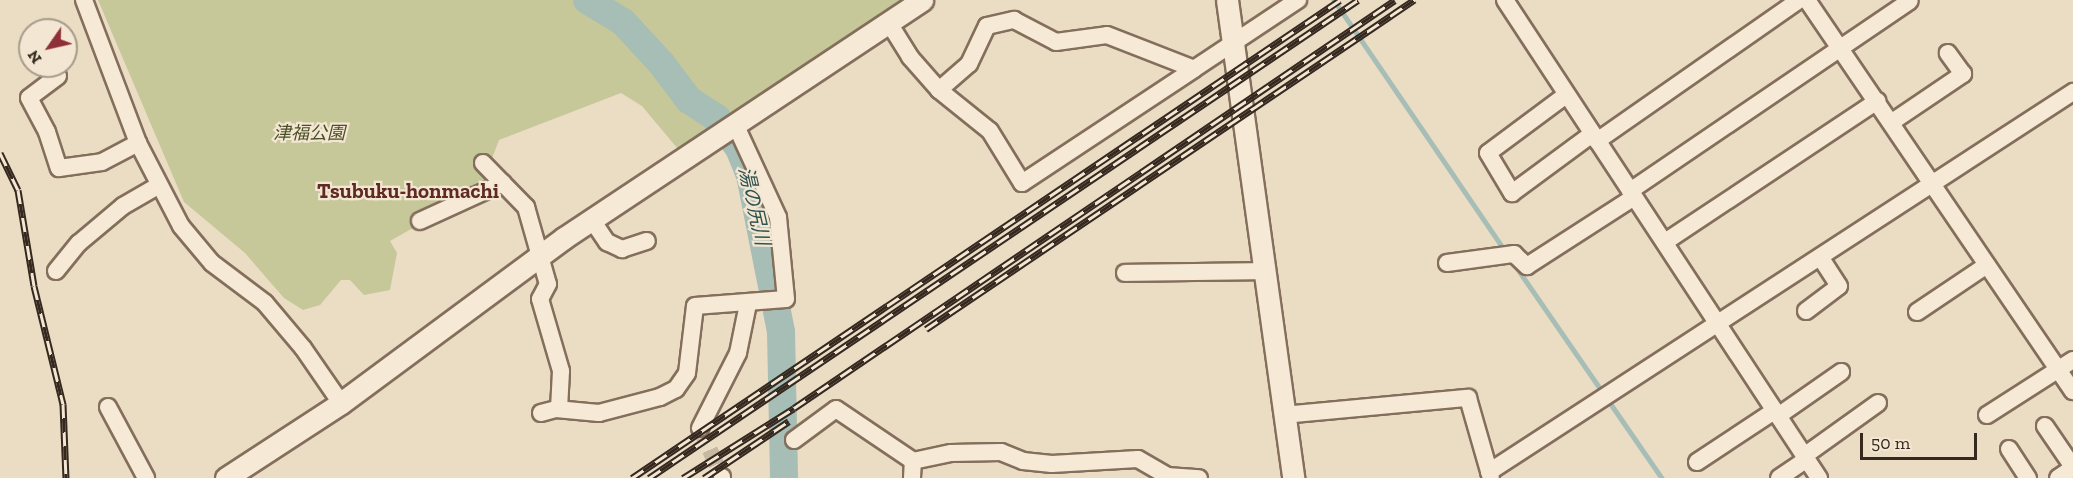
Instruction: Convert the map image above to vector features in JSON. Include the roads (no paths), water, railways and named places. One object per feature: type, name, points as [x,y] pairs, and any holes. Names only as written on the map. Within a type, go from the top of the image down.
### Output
[{"type":"street","points":[[84,0],[138,143],[157,186],[181,226],[212,263],[264,303],[303,348],[341,403]]},
{"type":"street","points":[[226,478],[341,403],[539,256],[922,0]]},
{"type":"street","points":[[1227,0],[1293,478]]},
{"type":"street","points":[[889,23],[910,57],[939,90],[990,131],[1022,183],[1298,0]]},
{"type":"street","points":[[1505,0],[1594,138],[1665,242],[1717,327],[1819,478]]},
{"type":"street","points":[[1566,95],[1488,153],[1512,193],[1799,0]]},
{"type":"street","points":[[1807,0],[1934,182],[1987,265],[2073,391]]},
{"type":"street","points":[[1447,263],[1514,254],[1527,266],[1910,1]]},
{"type":"street","points":[[939,90],[969,64],[987,26],[1014,20],[1056,42],[1107,35],[1194,69]]},
{"type":"street","points":[[1892,122],[1963,74],[1948,53]]},
{"type":"street","points":[[55,78],[29,98],[47,132],[59,168],[102,162],[138,143]]},
{"type":"street","points":[[1283,415],[1468,398],[1490,475],[2073,92]]},
{"type":"street","points":[[1665,242],[1877,101]]},
{"type":"street","points":[[541,413],[559,409],[599,413],[676,390],[687,373],[695,306],[748,304],[786,299],[778,218],[736,126]]},
{"type":"street","points":[[483,163],[526,207],[548,284],[540,299],[543,319],[561,370],[559,409]]},
{"type":"street","points":[[420,221],[503,183]]},
{"type":"street","points":[[56,271],[79,243],[123,206],[157,186]]},
{"type":"street","points":[[592,220],[607,242],[622,249],[647,241]]},
{"type":"street","points":[[1806,311],[1839,286],[1821,258]]},
{"type":"street","points":[[1917,312],[1987,265]]},
{"type":"street","points":[[1125,273],[1264,271]]},
{"type":"street","points":[[700,429],[738,353],[748,304]]},
{"type":"street","points":[[1987,415],[2073,360]]},
{"type":"street","points":[[1697,462],[1841,372]]},
{"type":"street","points":[[1779,478],[1878,403]]},
{"type":"street","points":[[108,406],[146,478]]},
{"type":"street","points":[[794,440],[836,409],[913,470],[951,453],[1000,452],[1023,461],[1052,464],[1138,459],[1167,476],[1199,478]]},
{"type":"street","points":[[2045,426],[2073,467],[2058,478]]},
{"type":"street","points":[[2009,449],[2028,478]]},
{"type":"waterway","name":"湯の尻川","points":[[587,0],[623,22],[661,63],[689,100],[717,118],[739,148],[750,175],[781,332],[784,478]]},
{"type":"waterway","points":[[1334,0],[1505,251]]},
{"type":"waterway","points":[[1515,265],[1662,478]]},
{"type":"tunnel","points":[[700,428],[722,477]]},
{"type":"railway","points":[[632,478],[1340,0]]},
{"type":"railway","points":[[649,478],[1358,0]]},
{"type":"railway","points":[[683,478],[794,408],[1395,0]]},
{"type":"railway","points":[[926,329],[1414,0]]},
{"type":"railway","points":[[0,153],[18,190],[34,286],[63,404],[66,478]]},
{"type":"railway","points":[[704,478],[789,421]]},
{"type":"district","name":"Tsubuku-honmachi","points":[[408,191]]},
{"type":"park label","name":"津福公園","points":[[309,133]]}]
